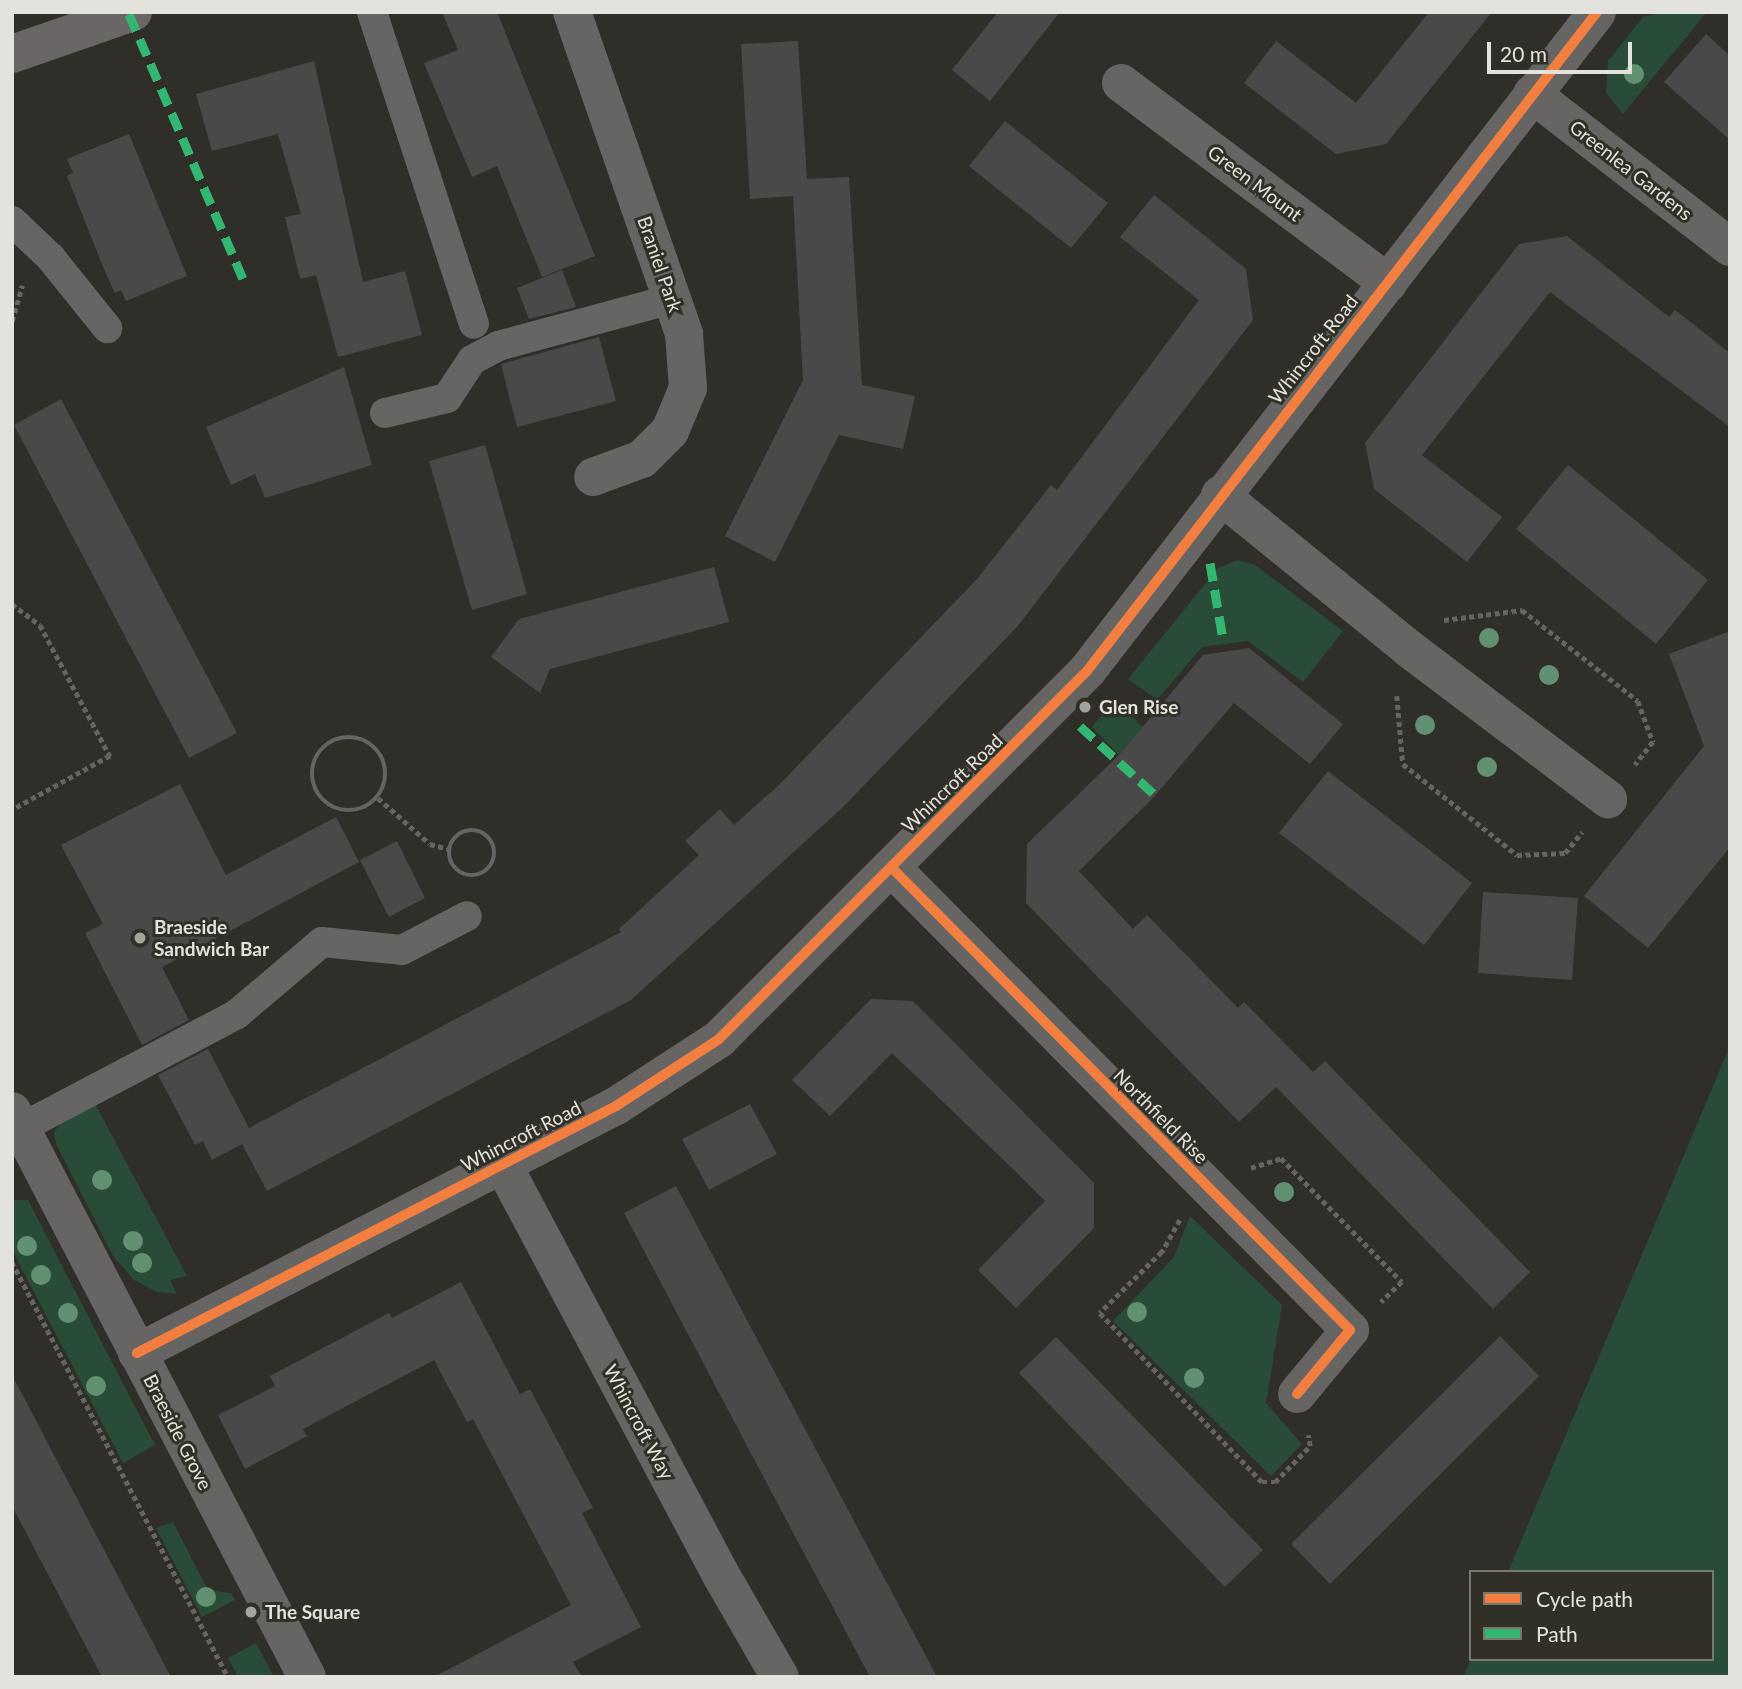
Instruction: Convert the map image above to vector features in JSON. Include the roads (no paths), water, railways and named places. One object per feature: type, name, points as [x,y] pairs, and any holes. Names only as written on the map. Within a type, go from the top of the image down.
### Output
[{"type":"street","name":"Braniel Park","points":[[572,12],[684,334],[688,388],[670,431],[642,459],[593,477]]},
{"type":"street","name":"Whincroft Road","points":[[137,1353],[616,1106],[719,1039],[1087,671],[1220,495],[1597,12]]},
{"type":"street","points":[[12,54],[119,15]]},
{"type":"street","name":"Green Mount","points":[[1121,83],[1388,283]]},
{"type":"street","name":"Greenlea Gardens","points":[[1532,93],[1730,247]]},
{"type":"street","points":[[1220,495],[1408,648],[1608,799]]},
{"type":"street","name":"Northfield Rise","points":[[891,867],[1350,1330],[1297,1394]]},
{"type":"street","name":"Braeside Grove","points":[[17,1119],[307,1677]]},
{"type":"street","name":"Whincroft Way","points":[[503,1165],[771,1674]]},
{"type":"lane","points":[[372,12],[474,324]]},
{"type":"lane","points":[[12,221],[51,258],[107,328]]},
{"type":"lane","points":[[385,413],[447,398],[472,360],[498,346],[672,299]]},
{"type":"lane","points":[[17,1119],[237,1014],[323,942],[402,950],[467,916]]},
{"type":"place","name":"Glen Rise","points":[[1085,707]]},
{"type":"place","name":"Braeside Sandwich Bar","points":[[140,938]]},
{"type":"place","name":"The Square","points":[[251,1612]]}]
